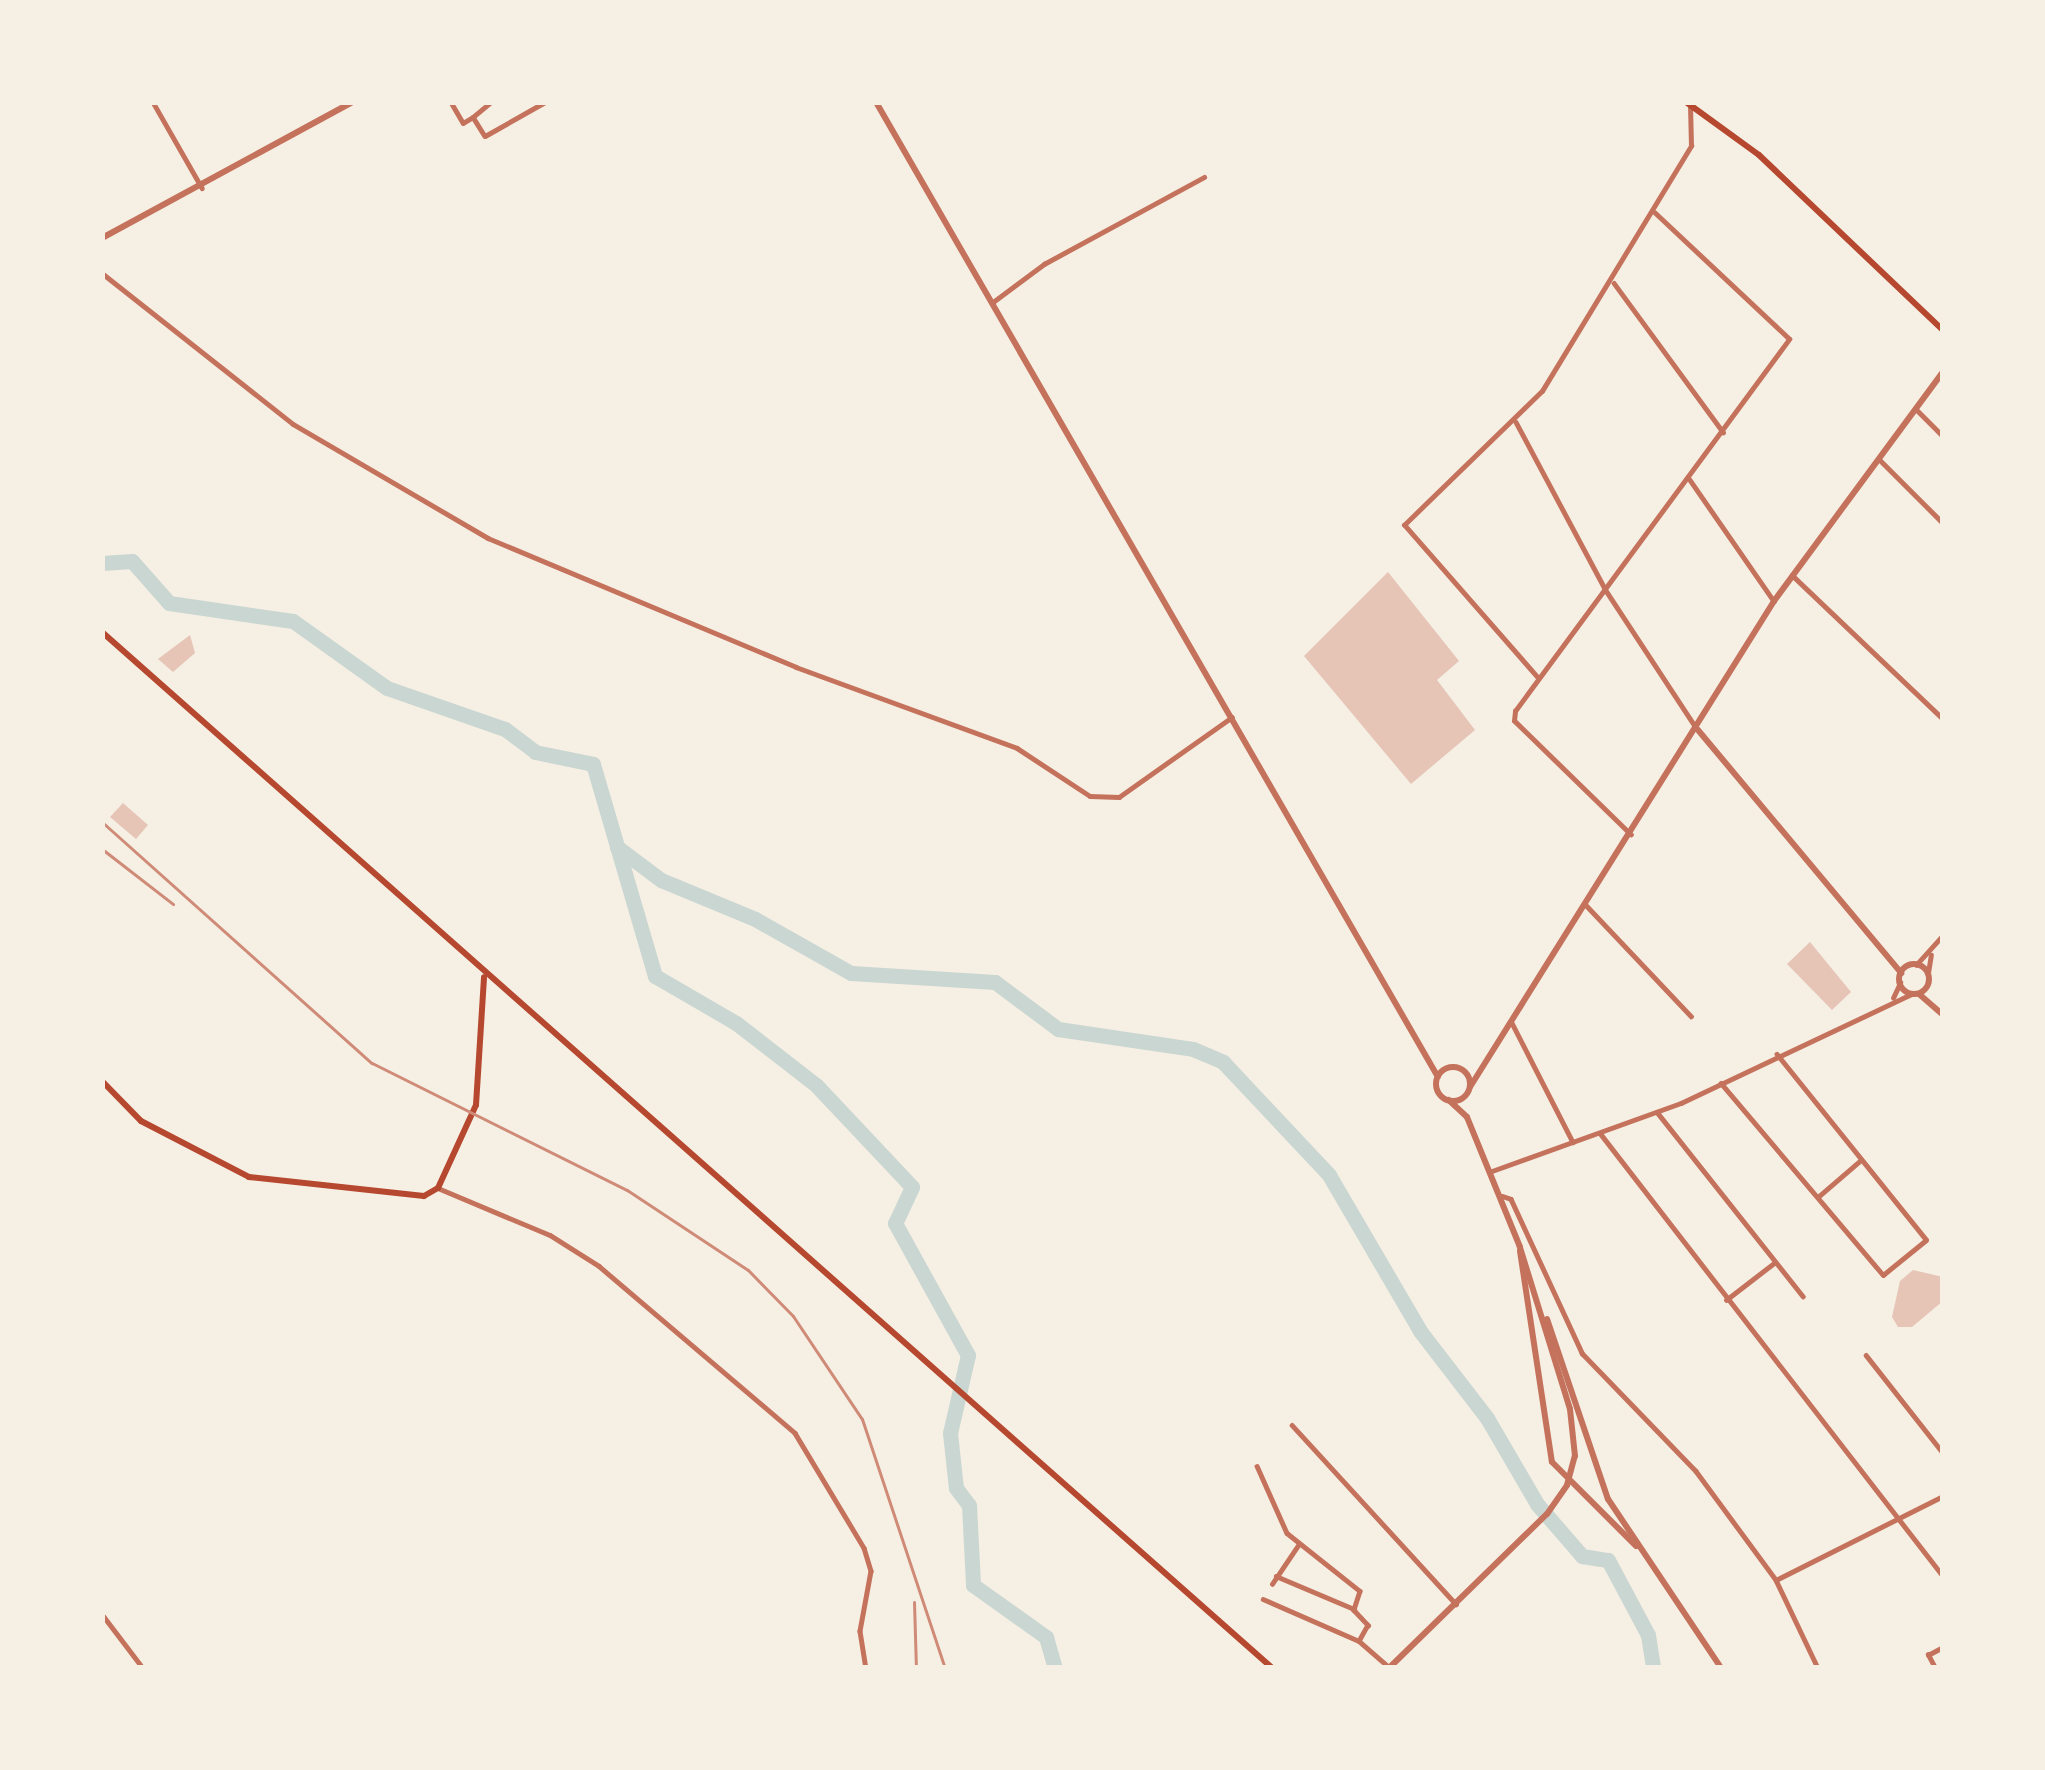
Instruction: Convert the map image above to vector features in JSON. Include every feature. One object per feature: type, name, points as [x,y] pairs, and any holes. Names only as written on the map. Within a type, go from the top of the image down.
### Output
[{"type":"main road","points":[[1688,103],[1759,155],[1942,328]]},
{"type":"main road","points":[[102,632],[1272,1668]]},
{"type":"main road","points":[[102,1081],[141,1120],[249,1177],[400,1199],[438,1188],[476,1105],[484,974]]},
{"type":"street","points":[[153,102],[202,188]]},
{"type":"street","points":[[102,238],[202,188],[352,102]]},
{"type":"street","points":[[451,102],[463,123],[491,102]]},
{"type":"street","points":[[473,117],[485,136],[545,102]]},
{"type":"street","points":[[876,102],[1431,1055],[1438,1091],[1467,1117],[1502,1196],[1563,1382],[1575,1439],[1571,1478],[1512,1550],[1389,1668],[1358,1641],[1263,1599]]},
{"type":"street","points":[[1538,678],[1404,525],[1516,422],[1614,283],[1691,146],[1688,103]]},
{"type":"street","points":[[993,302],[1045,264],[1204,177]]},
{"type":"street","points":[[1630,835],[1514,721],[1538,678],[1789,339],[1655,213]]},
{"type":"street","points":[[102,273],[293,424],[488,538],[796,668],[1017,748],[1090,796],[1119,797],[1232,717]]},
{"type":"street","points":[[1614,283],[1723,432]]},
{"type":"street","points":[[1467,1117],[1469,1089],[1482,1062],[1698,730],[1774,601],[1943,372]]},
{"type":"street","points":[[1916,409],[1943,436]]},
{"type":"street","points":[[1516,422],[1605,589],[1698,730],[1892,955],[1900,978],[1943,1015]]},
{"type":"street","points":[[1879,459],[1943,523]]},
{"type":"street","points":[[1688,477],[1774,601]]},
{"type":"street","points":[[1792,575],[1943,719]]},
{"type":"street","points":[[1586,905],[1691,1016]]},
{"type":"street","points":[[1889,1002],[1900,978],[1931,953],[1943,935]]},
{"type":"street","points":[[1931,953],[1928,978],[1934,1005]]},
{"type":"street","points":[[1892,955],[1928,978]]},
{"type":"street","points":[[1492,1171],[1657,1112],[1914,994],[1928,978]]},
{"type":"street","points":[[1511,1021],[1573,1142]]},
{"type":"street","points":[[1431,1055],[1461,1069],[1482,1062]]},
{"type":"street","points":[[1721,1083],[1883,1275],[1926,1240],[1777,1055]]},
{"type":"street","points":[[1438,1077],[1450,1067]]},
{"type":"street","points":[[1461,1069],[1469,1089]]},
{"type":"street","points":[[1449,1100],[1469,1089]]},
{"type":"street","points":[[1657,1112],[1803,1296]]},
{"type":"street","points":[[1600,1133],[1895,1520],[1943,1576]]},
{"type":"street","points":[[1818,1197],[1861,1160]]},
{"type":"street","points":[[438,1188],[550,1235],[599,1266],[795,1433],[843,1501],[865,1548],[871,1571],[860,1631],[866,1668]]},
{"type":"street","points":[[1502,1196],[1511,1199],[1582,1353],[1696,1471],[1776,1580],[1818,1668]]},
{"type":"street","points":[[1520,1247],[1554,1468],[1643,1552]]},
{"type":"street","points":[[1726,1300],[1776,1262]]},
{"type":"street","points":[[1542,1311],[1570,1372],[1601,1486],[1721,1668]]},
{"type":"street","points":[[1866,1355],[1943,1453]]},
{"type":"street","points":[[1292,1425],[1456,1604]]},
{"type":"street","points":[[1258,1466],[1300,1544],[1360,1591],[1354,1610]]},
{"type":"street","points":[[1776,1580],[1943,1496]]},
{"type":"street","points":[[1272,1584],[1300,1544]]},
{"type":"street","points":[[1276,1576],[1354,1610],[1368,1625],[1358,1641]]},
{"type":"street","points":[[102,1614],[143,1668]]},
{"type":"street","points":[[1935,1668],[1928,1655],[1943,1647]]},
{"type":"building","points":[[1388,572],[1459,661],[1437,680],[1475,730],[1411,784],[1304,656]]},
{"type":"building","points":[[190,635],[195,653],[173,672],[158,659]]},
{"type":"building","points":[[123,803],[148,825],[136,839],[110,817]]},
{"type":"building","points":[[1810,942],[1851,992],[1832,1010],[1787,964]]},
{"type":"building","points":[[1913,1270],[1943,1277],[1943,1301],[1912,1327],[1898,1327],[1892,1317],[1900,1281]]},
{"type":"waterway","points":[[102,563],[132,561],[169,603],[293,621],[387,688],[505,729],[535,752],[593,764],[655,976],[736,1023],[816,1085],[912,1187],[895,1223],[968,1355],[950,1433],[956,1488],[969,1505],[973,1585],[1046,1637],[1055,1668]]},
{"type":"waterway","points":[[617,847],[661,880],[755,919],[851,973],[995,982],[1058,1029],[1193,1049],[1223,1062],[1329,1175],[1420,1331],[1487,1418],[1537,1504],[1582,1556],[1608,1560],[1648,1635],[1653,1668]]},
{"type":"railway","points":[[102,822],[372,1063],[627,1190],[748,1270],[793,1316],[862,1419],[945,1668]]},
{"type":"railway","points":[[102,849],[173,904]]},
{"type":"railway","points":[[914,1602],[916,1668]]}]
